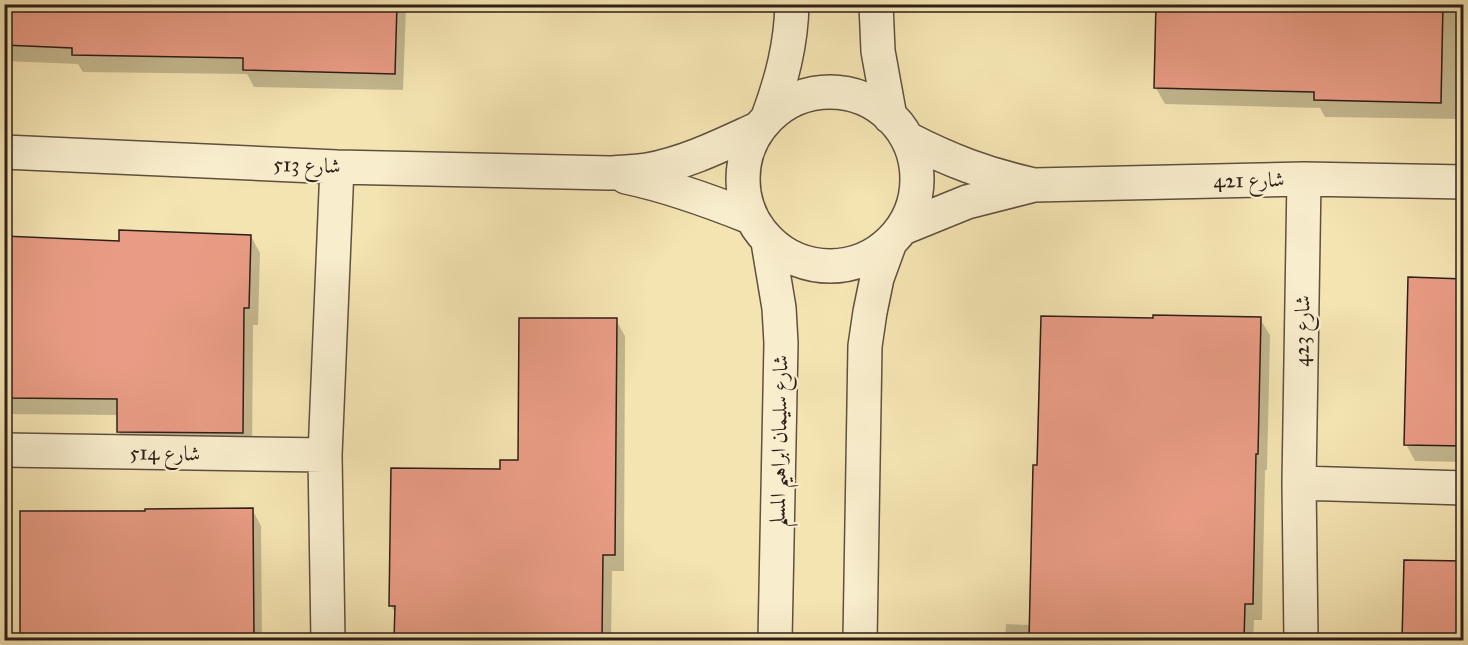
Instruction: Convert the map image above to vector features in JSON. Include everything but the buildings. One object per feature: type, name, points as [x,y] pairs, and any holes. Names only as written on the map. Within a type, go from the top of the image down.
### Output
[{"type":"street","points":[[792,4],[787,53],[779,85],[744,157],[742,187],[759,230],[789,257],[815,266],[841,266],[867,259],[896,236]]},
{"type":"street","points":[[860,640],[865,346],[877,278],[915,200],[917,168],[899,128],[879,51],[876,4]]},
{"type":"street","points":[[762,123],[793,100],[822,91],[852,94],[879,106],[899,128]]},
{"type":"street","name":"شارع 513","points":[[4,152],[337,167],[610,173],[648,170],[685,160],[720,147],[762,123]]},
{"type":"street","name":"شارع 421","points":[[899,128],[938,154],[969,167],[1034,185]]},
{"type":"street","points":[[328,640],[325,455],[337,167]]},
{"type":"street","name":"شارع 513","points":[[610,173],[714,202],[759,230]]},
{"type":"street","name":"شارع 421","points":[[896,236],[967,202],[1034,185],[1305,179],[1464,182]]},
{"type":"street","name":"شارع 423","points":[[1301,640],[1299,483],[1305,179]]},
{"type":"street","name":"شارع سليمان ابراهيم المسلم","points":[[759,230],[779,308],[781,342],[775,640]]},
{"type":"street","name":"شارع 514","points":[[4,450],[325,455]]},
{"type":"street","points":[[1299,483],[1464,488]]}]
